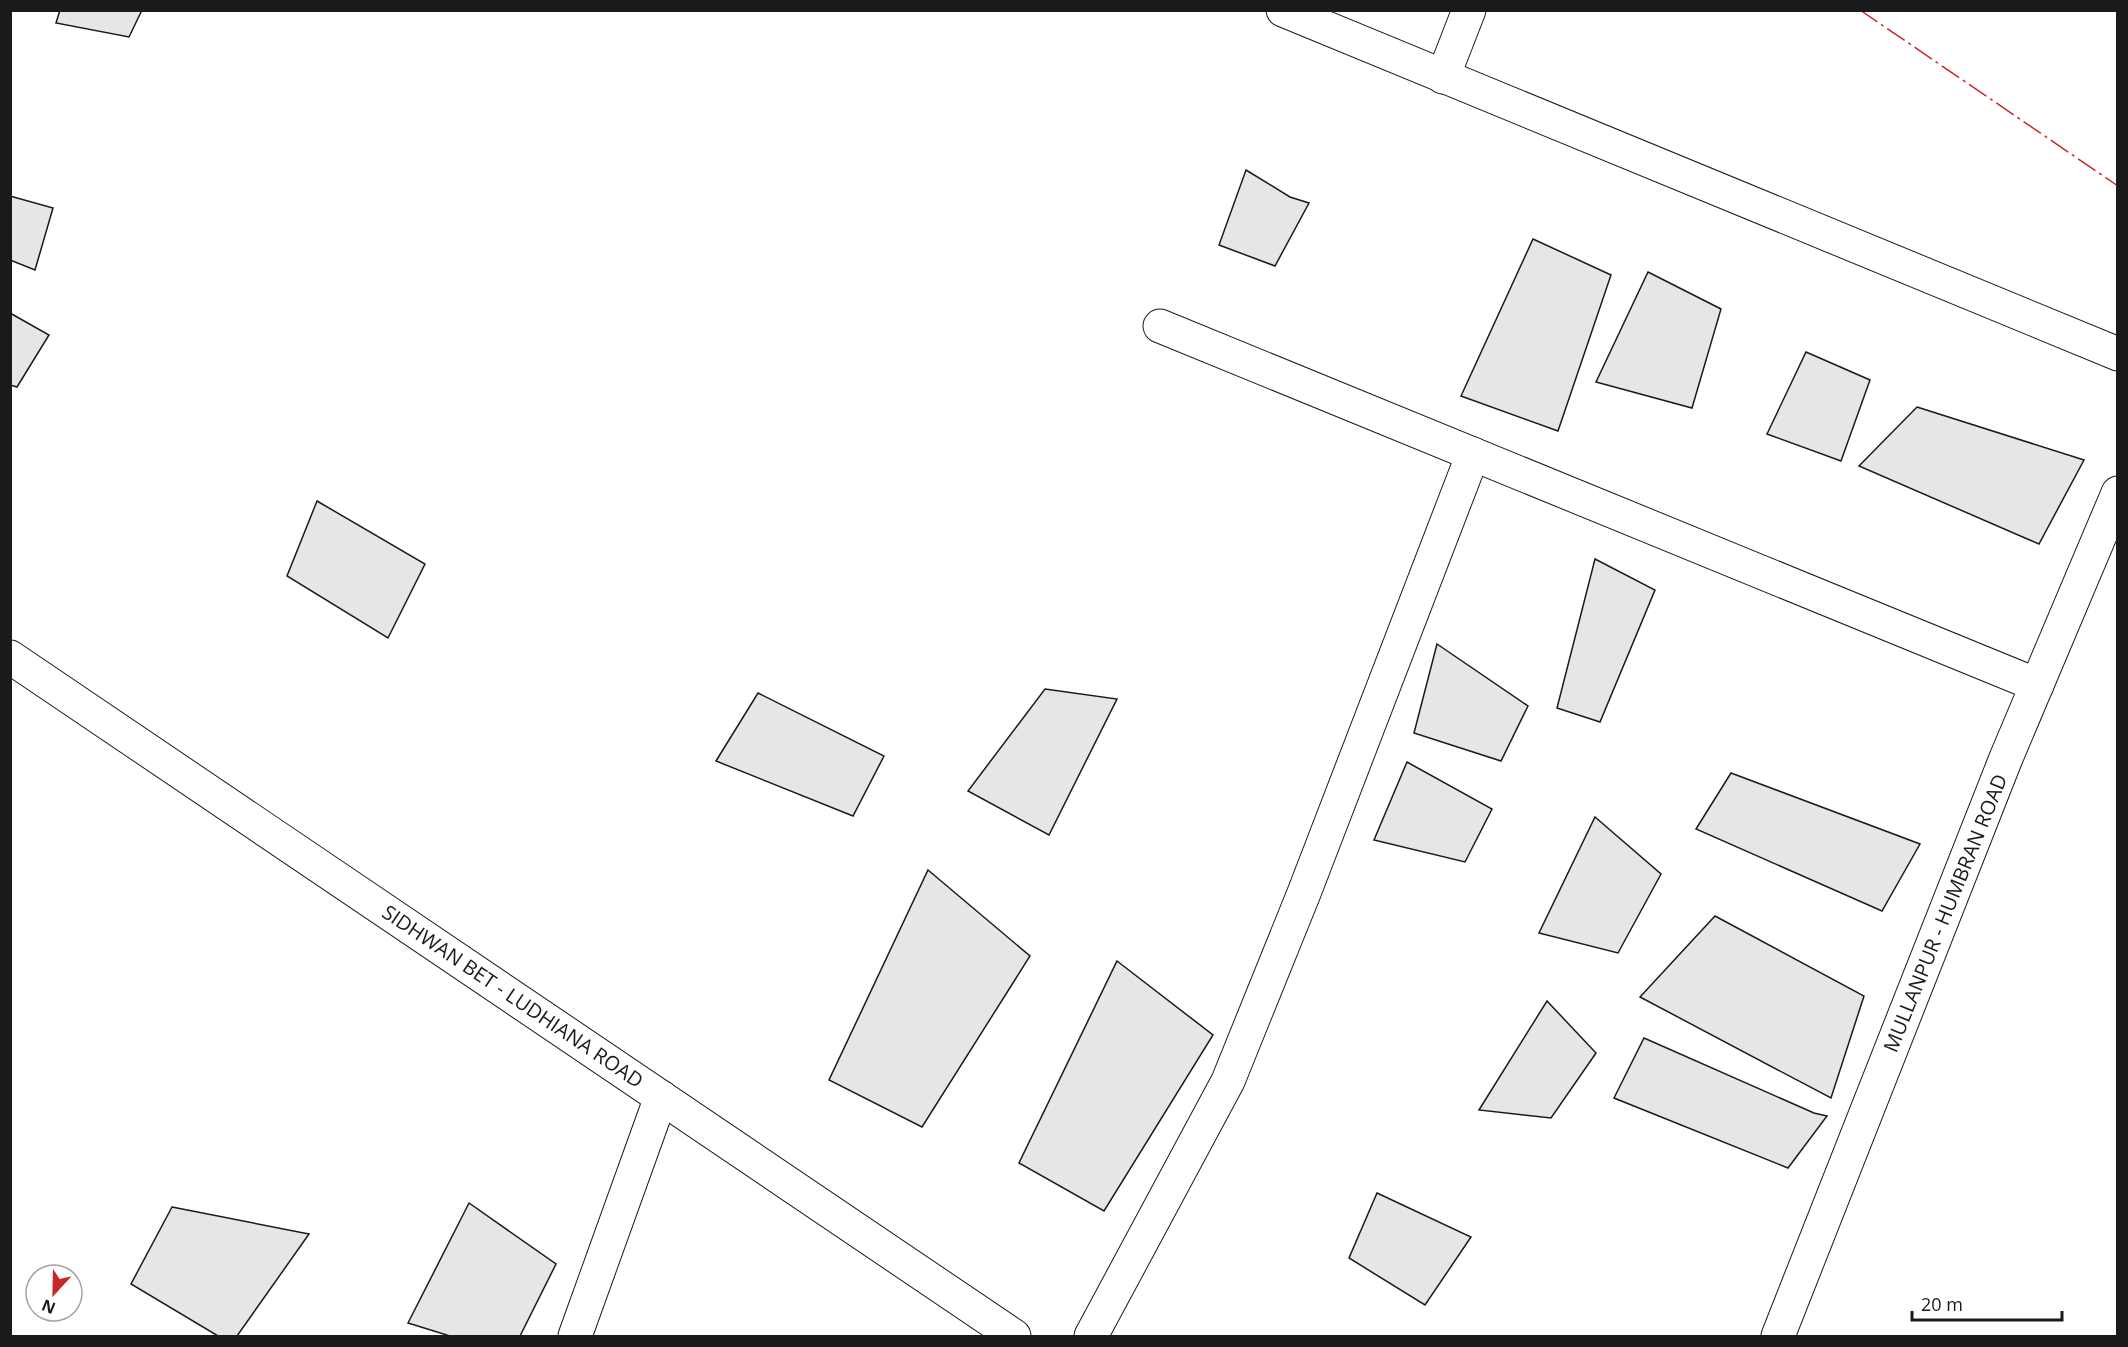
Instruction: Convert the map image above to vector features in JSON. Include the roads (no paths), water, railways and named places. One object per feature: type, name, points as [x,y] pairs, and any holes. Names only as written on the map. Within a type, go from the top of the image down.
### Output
[{"type":"street","points":[[1283,10],[2118,354]]},
{"type":"street","points":[[1443,77],[1469,10]]},
{"type":"street","points":[[1160,326],[2037,685]]},
{"type":"street","points":[[1091,1336],[1228,1081],[1304,893],[1473,454]]},
{"type":"street","name":"MULLANPUR - HUMBRAN ROAD","points":[[1778,1336],[2037,685],[2118,493]]},
{"type":"street","name":"SIDHWAN BET - LUDHIANA ROAD","points":[[10,657],[1014,1336]]},
{"type":"street","points":[[575,1336],[661,1097]]}]
